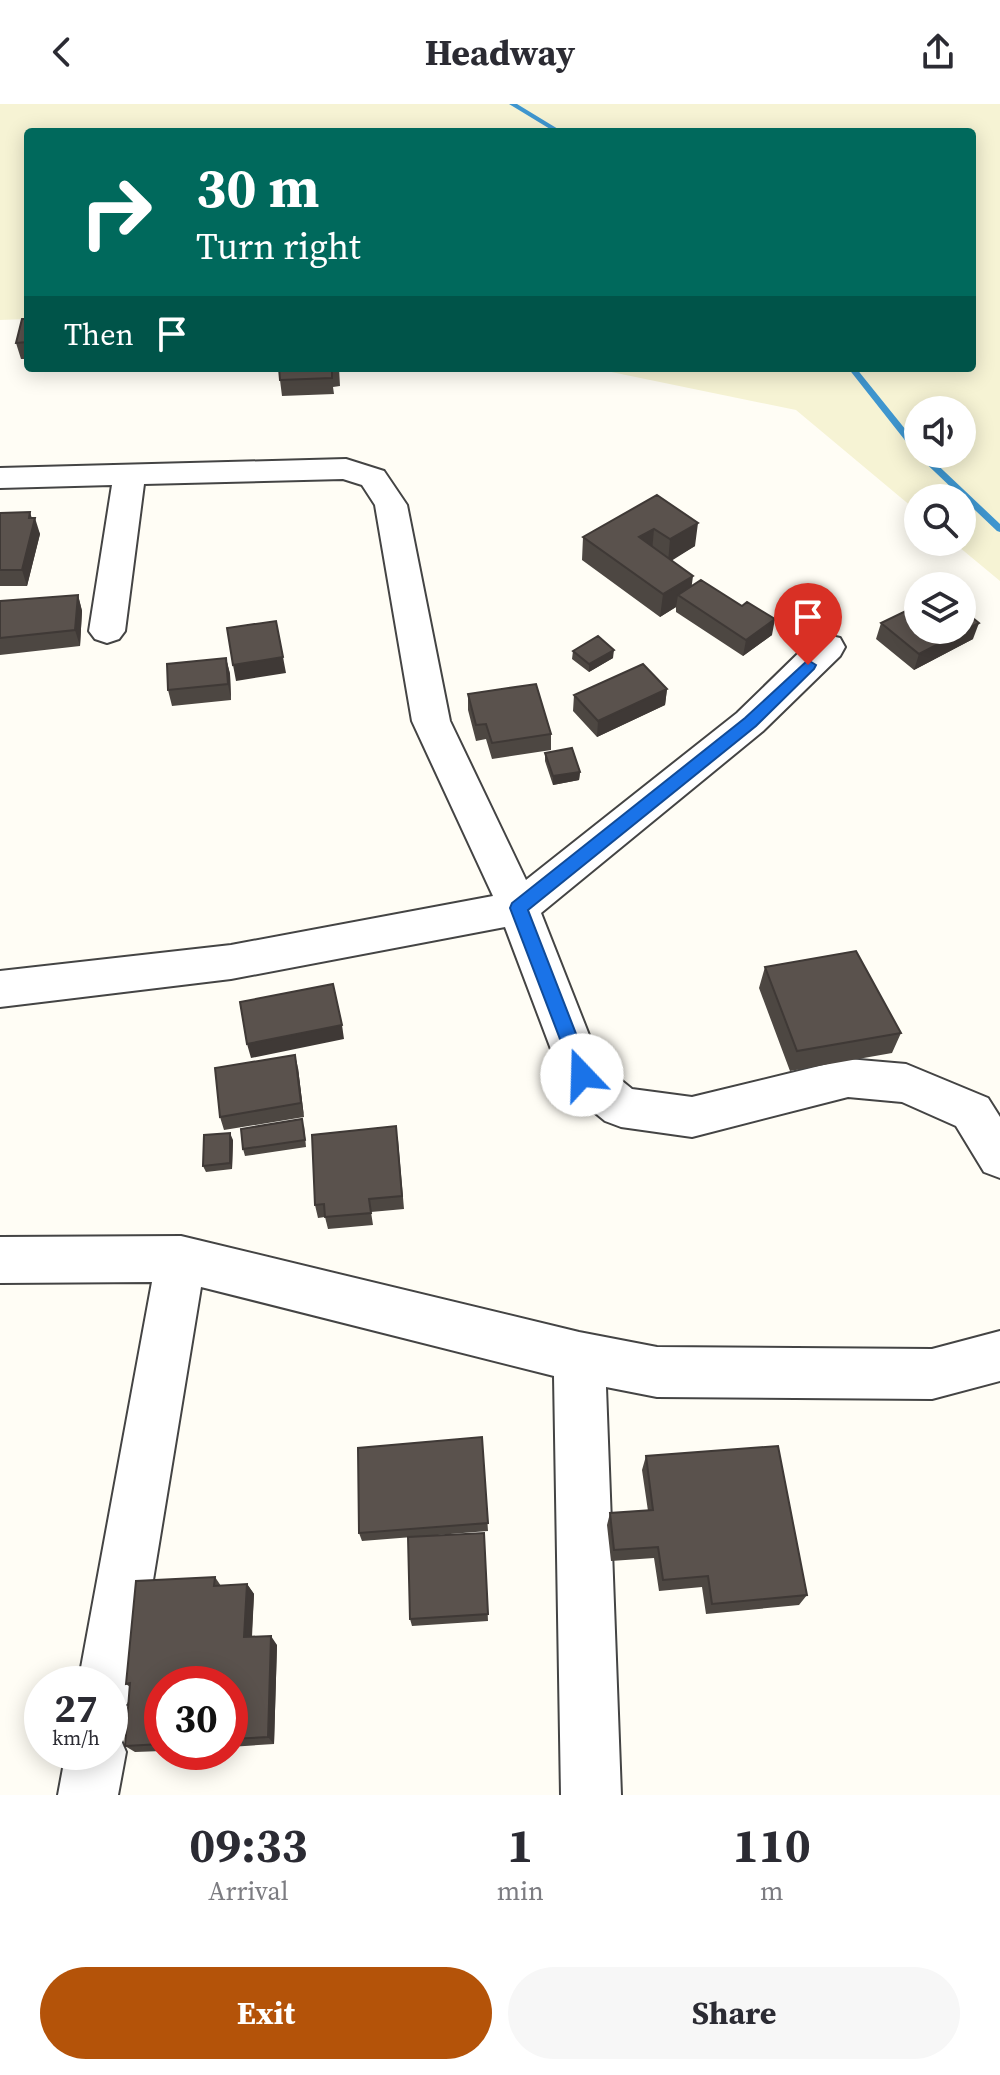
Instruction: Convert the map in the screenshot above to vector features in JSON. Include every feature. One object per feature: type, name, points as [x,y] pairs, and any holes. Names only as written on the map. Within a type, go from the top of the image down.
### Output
[{"type":"street","points":[[0,478],[346,469],[373,478],[391,505],[431,721],[519,908],[582,1075],[621,1107],[692,1117],[848,1078],[906,1083],[972,1112],[1000,1157]]},
{"type":"street","points":[[107,631],[129,475]]},
{"type":"street","points":[[0,989],[231,962],[519,908],[750,722],[827,647]]},
{"type":"street","points":[[110,1666],[181,1259]]},
{"type":"street","points":[[0,1260],[181,1259],[579,1357],[657,1372],[932,1374],[1000,1356]]},
{"type":"street","points":[[579,1357],[591,1795]]},
{"type":"street","points":[[88,1795],[93,1770]]},
{"type":"shaded area","points":[[0,104],[1000,104],[1000,581],[970,556],[976,556],[976,484],[904,484],[904,500],[796,410],[611,372],[976,372],[976,128],[24,128],[24,319],[0,320]]},
{"type":"building","points":[[22,319],[24,319],[24,342],[16,343]]},
{"type":"building","points":[[279,372],[332,372],[332,378],[280,380]]},
{"type":"building","points":[[657,495],[698,523],[670,539],[654,529],[639,537],[693,576],[663,594],[583,537]]},
{"type":"building","points":[[30,512],[29,518],[35,518],[22,570],[0,570],[0,513]]},
{"type":"building","points":[[701,580],[742,606],[747,602],[775,619],[746,640],[678,595]]},
{"type":"building","points":[[78,595],[75,630],[0,638],[0,601]]},
{"type":"building","points":[[904,612],[904,642],[881,623]]},
{"type":"building","points":[[276,621],[283,657],[233,665],[227,628]]},
{"type":"building","points":[[598,636],[614,650],[589,664],[573,651]]},
{"type":"building","points":[[907,644],[938,644],[919,654]]},
{"type":"building","points":[[226,658],[228,684],[168,690],[167,664]]},
{"type":"building","points":[[643,664],[667,689],[598,721],[574,695]]},
{"type":"building","points":[[536,684],[551,734],[492,743],[486,724],[476,725],[468,694]]},
{"type":"building","points":[[572,748],[580,772],[553,776],[545,753]]},
{"type":"building","points":[[856,951],[901,1033],[797,1051],[765,967]]},
{"type":"building","points":[[333,984],[342,1025],[247,1044],[240,1002]]},
{"type":"building","points":[[295,1055],[301,1103],[220,1117],[215,1068]]},
{"type":"building","points":[[302,1119],[305,1140],[243,1149],[241,1129]]},
{"type":"building","points":[[396,1126],[402,1196],[369,1199],[371,1213],[325,1217],[324,1204],[315,1205],[312,1135]]},
{"type":"building","points":[[230,1133],[230,1163],[203,1166],[204,1135]]},
{"type":"building","points":[[482,1437],[488,1523],[359,1533],[358,1448]]},
{"type":"building","points":[[778,1446],[807,1595],[712,1604],[708,1576],[663,1580],[658,1547],[614,1550],[610,1513],[653,1510],[646,1456]]},
{"type":"building","points":[[484,1533],[488,1614],[410,1619],[408,1537]]},
{"type":"building","points":[[215,1577],[214,1586],[247,1584],[244,1637],[271,1636],[268,1737],[248,1738],[248,1666],[144,1666],[144,1745],[128,1746],[128,1666],[136,1581]]},
{"type":"waterway","points":[[512,104],[553,128]]},
{"type":"waterway","points":[[855,372],[904,433]]},
{"type":"waterway","points":[[936,468],[1000,529]]},
{"type":"route","points":[[582,1075],[519,908],[750,722],[808,665]]}]
